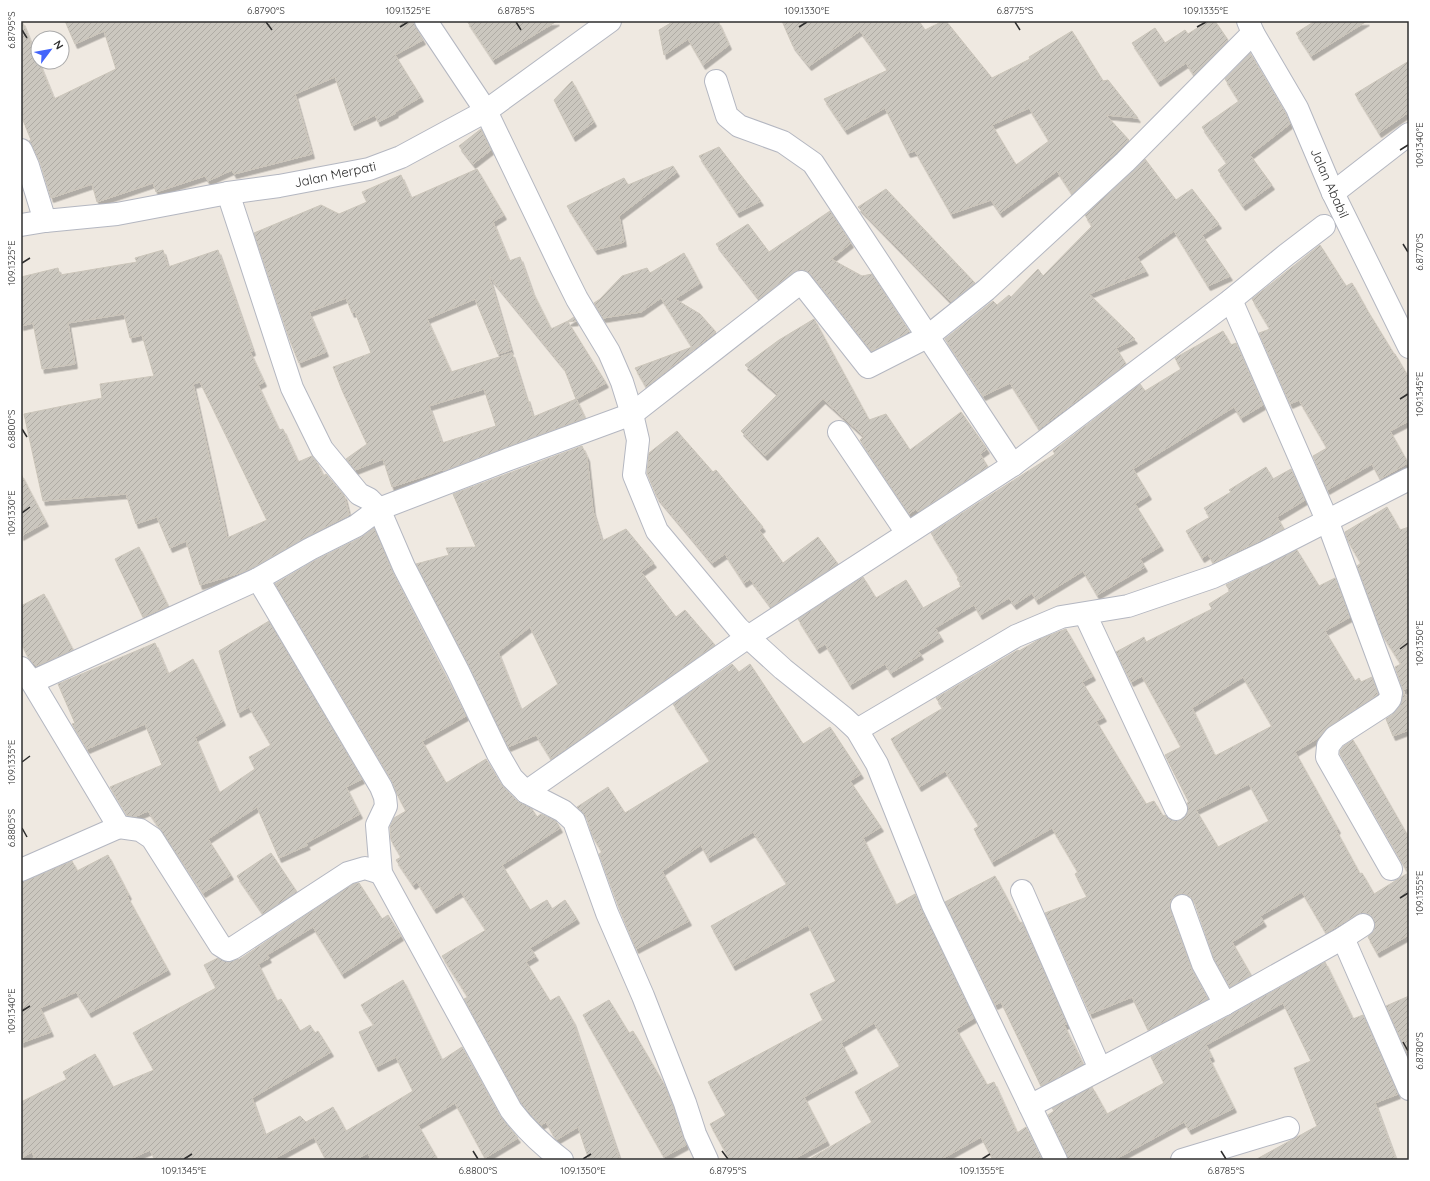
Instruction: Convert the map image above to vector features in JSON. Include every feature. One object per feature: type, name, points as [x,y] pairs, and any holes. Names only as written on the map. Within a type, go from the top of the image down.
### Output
[{"type":"street","points":[[426,21],[486,112],[577,299],[609,352],[622,382],[638,440],[634,475],[657,531],[738,628],[783,669],[857,730],[877,764],[932,905],[1056,1160]]},
{"type":"street","name":"Jalan Merpati","points":[[21,225],[45,221],[117,214],[369,169],[401,157],[486,112],[610,21]]},
{"type":"street","points":[[119,827],[26,675],[258,579],[310,549],[356,526],[379,509],[632,414],[801,282],[868,366],[927,337],[986,290],[1125,162],[1250,27]]},
{"type":"street","name":"Jalan Ababil","points":[[1250,27],[1297,108],[1333,193],[1409,347]]},
{"type":"street","points":[[716,81],[726,116],[739,126],[783,142],[813,164],[1012,465]]},
{"type":"street","points":[[1333,193],[1409,134]]},
{"type":"street","points":[[21,150],[28,166],[45,221]]},
{"type":"street","points":[[228,193],[292,388],[322,449],[359,494],[369,499],[379,509],[404,567],[458,671],[498,754],[512,778],[526,792],[563,811],[574,821],[607,913],[643,996],[695,1134],[707,1160]]},
{"type":"street","points":[[526,792],[748,637],[1012,465],[1231,300],[1324,226]]},
{"type":"street","points":[[1231,300],[1327,520],[1391,693],[1390,699],[1386,704],[1335,737],[1328,746],[1327,757],[1391,869]]},
{"type":"street","points":[[839,432],[907,533]]},
{"type":"street","points":[[857,730],[1016,636],[1061,617],[1128,606],[1213,577],[1264,553],[1409,479]]},
{"type":"street","points":[[258,579],[381,787],[385,797],[386,806],[377,825],[382,873],[511,1110],[530,1133],[562,1160]]},
{"type":"street","points":[[1085,614],[1176,809]]},
{"type":"street","points":[[21,870],[119,827],[140,830],[152,838],[220,945],[228,950],[348,872],[366,868],[382,873]]},
{"type":"street","points":[[1022,891],[1100,1069]]},
{"type":"street","points":[[1182,906],[1203,964],[1225,1004]]},
{"type":"street","points":[[1030,1106],[1225,1004],[1343,938],[1363,925]]},
{"type":"street","points":[[1343,938],[1409,1089]]},
{"type":"street","points":[[1182,1160],[1288,1128]]},
{"type":"building","points":[[21,21],[30,40],[30,70],[42,70],[54,99],[116,69],[104,31],[75,44],[65,21],[414,21],[423,40],[395,55],[421,97],[395,112],[396,113],[378,122],[375,115],[352,126],[335,77],[295,94],[312,154],[234,174],[232,170],[208,181],[205,176],[156,192],[153,183],[97,202],[92,184],[51,198],[40,162],[29,141],[31,140],[21,115]]},
{"type":"building","points":[[467,21],[557,21],[493,60]]},
{"type":"building","points":[[674,21],[718,21],[729,45],[703,65],[688,39],[664,55],[659,30]]},
{"type":"building","points":[[782,21],[919,21],[925,30],[946,21],[992,78],[1030,59],[1029,57],[1072,31],[1103,81],[1108,80],[1138,118],[1106,115],[1129,140],[1072,194],[1057,171],[1000,213],[991,200],[951,214],[915,151],[908,153],[885,108],[845,130],[824,99],[888,70],[860,31],[809,66],[793,46]],"holes":[[[1029,108],[1049,141],[1016,165],[992,125]]]},
{"type":"building","points":[[1208,21],[1215,21],[1228,40],[1194,75],[1186,63],[1158,82],[1132,43],[1155,28],[1165,43],[1185,30],[1188,34]]},
{"type":"building","points":[[1315,21],[1367,21],[1311,56],[1296,33]]},
{"type":"building","points":[[1250,53],[1286,114],[1290,124],[1250,155],[1272,185],[1243,206],[1218,170],[1227,163],[1202,127],[1239,101],[1225,79]]},
{"type":"building","points":[[1409,61],[1409,112],[1379,133],[1355,94]]},
{"type":"building","points":[[572,81],[594,122],[573,137],[554,100]]},
{"type":"building","points":[[481,129],[491,150],[473,164],[459,146]]},
{"type":"building","points":[[719,147],[761,201],[737,213],[699,156]]},
{"type":"building","points":[[1145,159],[1176,200],[1192,189],[1219,224],[1202,235],[1230,276],[1208,286],[1174,231],[1137,257],[1146,271],[1089,294],[1135,339],[1116,348],[1126,364],[1039,429],[1010,383],[983,396],[945,339],[993,301],[997,305],[1009,295],[1011,297],[1038,269],[1043,276],[1092,226],[1085,215]]},
{"type":"building","points":[[673,166],[677,172],[619,216],[624,242],[595,250],[567,206],[624,178],[628,185]]},
{"type":"building","points":[[477,169],[504,215],[493,222],[509,261],[520,257],[532,291],[551,329],[574,317],[576,321],[568,322],[606,383],[576,399],[585,418],[443,471],[442,470],[392,487],[383,459],[355,470],[346,459],[367,444],[333,367],[371,353],[355,312],[352,313],[346,298],[309,312],[326,352],[299,363],[289,338],[254,233],[321,205],[339,214],[367,202],[362,192],[401,175],[411,198]],"holes":[[[489,276],[564,368],[576,399],[533,417],[512,353],[451,372],[427,319],[475,299],[498,354],[511,350]],[[484,389],[496,426],[442,443],[429,406]]]},
{"type":"building","points":[[886,189],[975,283],[951,302],[858,207]]},
{"type":"building","points":[[830,211],[851,243],[831,259],[862,276],[872,274],[909,331],[871,351],[811,274],[800,270],[794,272],[759,299],[716,244],[748,224],[769,252]]},
{"type":"building","points":[[1320,245],[1346,286],[1352,283],[1409,378],[1409,421],[1390,431],[1408,463],[1380,479],[1372,464],[1327,490],[1313,456],[1327,448],[1299,400],[1290,404],[1259,333],[1270,329],[1252,299]]},
{"type":"building","points":[[163,250],[168,267],[218,250],[253,351],[250,352],[264,382],[258,385],[279,430],[283,429],[298,462],[312,456],[318,464],[323,476],[326,474],[344,495],[349,515],[304,538],[252,568],[200,585],[186,541],[170,548],[157,517],[136,524],[126,494],[43,501],[24,414],[102,398],[100,384],[154,376],[142,335],[130,338],[124,314],[68,323],[75,364],[42,369],[33,323],[21,326],[21,277],[58,268],[60,275],[137,262],[135,258]],"holes":[[[200,382],[267,520],[227,538],[193,384]]]},
{"type":"building","points":[[684,253],[700,283],[675,299],[700,314],[716,332],[646,387],[635,368],[692,347],[661,298],[641,312],[603,318],[594,303],[600,299],[622,276],[647,268],[650,273]]},
{"type":"building","points":[[814,319],[869,420],[886,414],[910,450],[961,412],[987,449],[980,454],[988,467],[918,512],[916,509],[909,514],[860,440],[864,436],[823,399],[765,456],[741,431],[778,394],[745,365],[779,340]]},
{"type":"building","points":[[1223,331],[1231,345],[1236,343],[1263,405],[1241,418],[1234,407],[1133,469],[1149,495],[1135,504],[1161,546],[1140,559],[1145,567],[1097,595],[1083,571],[1036,600],[1032,593],[1014,605],[1009,598],[980,615],[974,605],[935,628],[941,637],[918,651],[921,655],[891,673],[885,664],[850,685],[825,644],[817,649],[798,619],[863,577],[876,598],[906,580],[923,608],[962,586],[957,579],[959,578],[931,533],[1055,454],[1053,451],[1140,384],[1145,391],[1181,369],[1175,358]]},
{"type":"building","points":[[677,431],[713,472],[716,470],[763,527],[759,530],[783,563],[818,537],[838,564],[771,607],[750,579],[744,583],[725,554],[712,563],[657,497],[647,473],[649,453]]},
{"type":"building","points":[[582,446],[587,457],[593,511],[602,541],[626,529],[654,563],[641,572],[676,617],[685,610],[715,645],[551,759],[536,735],[508,747],[469,666],[416,564],[449,555],[446,548],[476,547],[453,494]],"holes":[[[530,627],[558,684],[521,710],[498,652]]]},
{"type":"building","points":[[1266,467],[1273,479],[1291,469],[1305,500],[1277,517],[1284,529],[1213,563],[1208,554],[1202,558],[1186,531],[1210,517],[1204,508],[1231,492],[1229,490]]},
{"type":"building","points":[[21,474],[46,522],[21,536]]},
{"type":"building","points":[[1387,507],[1400,530],[1409,527],[1409,687],[1403,690],[1395,667],[1401,664],[1382,634],[1357,566],[1361,563],[1348,541],[1345,532]]},
{"type":"building","points":[[374,528],[393,573],[466,716],[422,741],[446,783],[486,759],[501,784],[517,801],[532,809],[537,817],[541,814],[556,821],[560,828],[502,865],[530,910],[547,900],[552,909],[565,900],[577,919],[530,948],[536,956],[526,962],[550,1001],[559,996],[573,1021],[620,1160],[589,1160],[578,1127],[556,1140],[546,1122],[541,1125],[521,1103],[464,999],[468,997],[442,956],[486,930],[461,892],[434,909],[417,882],[413,885],[396,860],[401,857],[391,840],[390,827],[394,818],[406,811],[392,781],[275,584],[316,560],[362,537]]},
{"type":"building","points":[[139,547],[168,606],[143,617],[115,559]]},
{"type":"building","points":[[1297,550],[1319,586],[1335,578],[1350,617],[1325,631],[1355,681],[1359,678],[1361,682],[1372,677],[1378,694],[1328,727],[1318,738],[1295,752],[1338,829],[1336,830],[1360,874],[1362,873],[1374,894],[1408,873],[1340,754],[1340,751],[1344,746],[1353,740],[1409,838],[1409,935],[1377,953],[1368,937],[1374,930],[1374,919],[1369,914],[1363,913],[1356,915],[1326,933],[1302,892],[1260,916],[1264,922],[1232,942],[1251,975],[1230,987],[1214,959],[1194,901],[1190,896],[1178,894],[1172,898],[1170,910],[1191,968],[1208,999],[1148,1030],[1132,997],[1090,1014],[1045,913],[1087,897],[1075,874],[1078,872],[1052,828],[992,862],[974,829],[979,826],[945,771],[919,787],[891,739],[943,708],[936,698],[1018,650],[1019,651],[1040,639],[1066,629],[1093,676],[1082,682],[1104,717],[1096,721],[1146,804],[1154,801],[1163,816],[1165,815],[1169,819],[1175,821],[1181,820],[1186,816],[1188,810],[1187,803],[1189,802],[1165,755],[1181,747],[1142,676],[1131,682],[1116,652],[1144,637],[1146,642],[1212,609],[1209,604],[1230,591],[1226,585]],"holes":[[[1243,677],[1272,726],[1215,756],[1192,708]],[[1249,784],[1269,821],[1218,847],[1196,810]]]},
{"type":"building","points":[[44,594],[73,650],[36,666],[29,659],[21,643],[21,606]]},
{"type":"building","points":[[269,621],[362,779],[346,787],[360,814],[306,843],[308,845],[279,858],[257,807],[208,839],[231,875],[203,893],[148,811],[134,817],[127,815],[110,787],[162,765],[145,724],[87,749],[72,724],[75,723],[58,684],[155,643],[168,674],[193,659],[223,721],[195,737],[219,793],[255,769],[249,757],[271,745],[249,707],[238,713],[219,651]]},
{"type":"building","points":[[732,664],[739,672],[750,664],[803,744],[830,727],[861,774],[850,781],[881,827],[863,838],[896,905],[915,894],[974,1018],[956,1029],[987,1085],[994,1082],[1017,1133],[1026,1127],[1042,1160],[993,1160],[981,1137],[940,1160],[808,1160],[872,1122],[855,1092],[900,1066],[874,1023],[841,1043],[855,1069],[804,1097],[827,1141],[792,1160],[730,1160],[710,1124],[726,1115],[708,1082],[823,1020],[810,994],[836,981],[808,925],[733,966],[711,926],[787,884],[753,832],[708,858],[701,845],[662,871],[689,921],[636,949],[599,854],[602,852],[592,835],[586,816],[577,807],[608,787],[625,813],[710,761],[673,704]]},
{"type":"building","points":[[1403,690],[1409,706],[1409,730],[1393,736],[1386,719],[1400,706]]},
{"type":"building","points":[[271,853],[297,892],[263,914],[237,876]]},
{"type":"building","points":[[108,855],[129,895],[127,896],[168,970],[89,1013],[76,992],[40,1008],[51,1032],[21,1043],[21,882],[72,861],[77,871]]},
{"type":"building","points":[[995,876],[1020,923],[1022,922],[1067,1024],[1064,1025],[1083,1064],[1041,1086],[1001,1002],[995,1005],[945,902]]},
{"type":"building","points":[[359,883],[382,919],[388,915],[401,936],[342,974],[313,927],[267,955],[269,958],[258,964],[277,1001],[281,999],[300,1031],[310,1025],[315,1033],[318,1031],[331,1052],[252,1098],[265,1135],[300,1116],[306,1122],[333,1107],[346,1131],[413,1091],[396,1057],[376,1067],[359,1032],[374,1025],[361,1005],[403,980],[442,1060],[462,1047],[500,1116],[518,1138],[485,1158],[455,1103],[418,1125],[438,1160],[371,1160],[368,1153],[354,1160],[326,1160],[314,1137],[272,1160],[155,1160],[150,1150],[128,1160],[36,1160],[32,1152],[21,1158],[21,1102],[67,1079],[63,1072],[95,1054],[113,1087],[154,1070],[133,1033],[216,988],[204,965],[218,958],[227,962],[240,959],[353,884]]},
{"type":"building","points":[[1325,962],[1353,1019],[1363,1015],[1398,1094],[1375,1103],[1396,1160],[1255,1160],[1317,1126],[1294,1068],[1311,1061],[1283,1003],[1206,1045],[1212,1057],[1209,1058],[1234,1108],[1189,1130],[1184,1122],[1114,1160],[1068,1160],[1048,1115],[1054,1111],[1052,1108],[1092,1087],[1107,1114],[1164,1083],[1151,1057],[1231,1015]]},
{"type":"building","points":[[1409,996],[1409,1058],[1386,1006]]},
{"type":"building","points":[[609,1000],[629,1033],[633,1031],[665,1086],[673,1107],[686,1145],[664,1157],[583,1015]]}]
